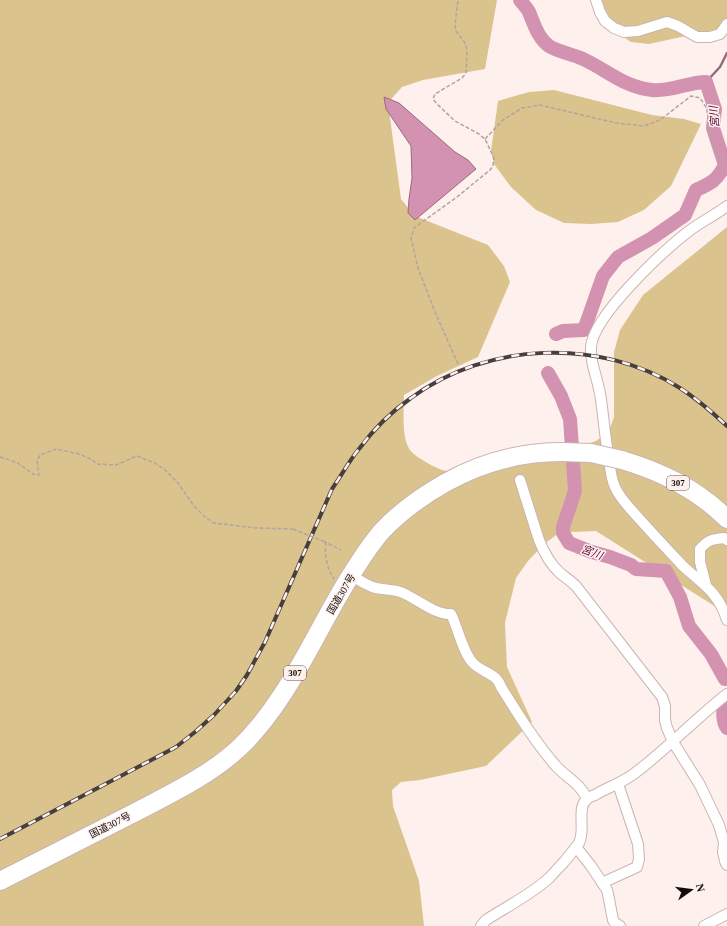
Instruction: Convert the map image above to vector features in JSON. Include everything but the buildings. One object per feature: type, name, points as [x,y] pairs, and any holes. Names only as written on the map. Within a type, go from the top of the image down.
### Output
[{"type":"highway","name":"国道307号","points":[[0,881],[162,798],[225,760],[253,733],[288,686],[346,582],[382,531],[419,499],[462,474],[492,462],[513,456],[562,452],[591,453],[622,460],[655,471],[686,487],[715,507],[727,519]]},
{"type":"street","points":[[596,0],[605,22],[624,32],[638,32],[667,22],[678,26],[697,38],[710,37],[720,34],[727,24]]},
{"type":"street","points":[[727,206],[690,230],[640,276],[613,306],[599,325],[591,345],[591,358],[599,388],[614,487],[636,515],[669,551],[706,585],[724,610],[727,620]]},
{"type":"street","points":[[520,480],[539,540],[547,558],[559,572],[576,586],[660,694],[665,706],[666,728],[700,785],[719,825],[724,842],[723,852],[727,865]]},
{"type":"street","points":[[706,585],[700,562],[700,549],[705,542],[724,538],[727,540]]},
{"type":"street","points":[[346,582],[399,591],[426,606],[446,614],[451,614],[471,662],[479,669],[497,679],[538,743],[556,766],[580,787],[587,799]]},
{"type":"street","points":[[481,926],[486,920],[534,890],[549,878],[576,848],[581,837],[582,809],[587,799],[624,781],[635,773],[673,742],[727,694]]},
{"type":"street","points":[[602,883],[637,866],[639,859],[638,844],[618,784]]},
{"type":"street","points":[[576,848],[591,866],[602,883],[608,894],[614,922],[620,926]]},
{"type":"street","points":[[707,925],[727,914]]},
{"type":"path","points":[[458,0],[455,25],[456,31],[465,43],[467,51],[466,73],[462,78],[435,94],[433,98],[437,104],[455,120],[485,139],[494,158],[493,166],[457,197],[414,228],[411,238],[418,268],[435,312],[458,364]]},
{"type":"path","points":[[485,139],[502,120],[522,108],[540,105],[616,123],[644,126],[660,120],[691,96],[700,98],[706,107],[709,131],[721,165],[727,171]]},
{"type":"path","points":[[0,457],[18,463],[33,474],[40,475],[37,461],[40,455],[56,449],[79,454],[91,459],[97,464],[116,465],[137,456],[155,463],[165,470],[178,483],[194,506],[205,517],[214,523],[257,528],[293,529],[326,542],[341,550]]},
{"type":"path","points":[[326,542],[325,548],[330,574],[336,583],[346,582]]},
{"type":"shaded area","points":[[0,0],[497,0],[485,69],[423,80],[402,87],[388,103],[401,199],[415,216],[488,245],[504,266],[510,282],[478,357],[437,376],[404,395],[404,431],[410,450],[420,459],[442,470],[457,473],[563,452],[596,441],[609,431],[614,417],[614,352],[620,330],[643,295],[727,227],[727,614],[596,531],[559,533],[544,544],[528,561],[516,578],[505,623],[507,667],[532,722],[486,766],[420,780],[401,782],[392,790],[393,806],[419,881],[424,926],[0,926]]},
{"type":"shaded area","points":[[599,0],[727,0],[727,27],[649,44],[631,42],[611,29]]},
{"type":"shaded area","points":[[554,90],[652,115],[684,119],[701,124],[671,186],[644,210],[618,222],[591,224],[564,223],[536,210],[511,187],[494,164],[491,151],[498,101],[529,92]]},
{"type":"shaded area","points":[[384,97],[399,103],[455,152],[468,160],[476,169],[415,220],[408,213],[412,178],[411,146],[386,109]]},
{"type":"waterway","name":"宮川","points":[[520,0],[529,12],[539,35],[545,43],[557,50],[592,63],[634,86],[643,89],[666,90],[699,82],[706,82],[715,109],[713,128],[725,165],[714,180],[696,190],[685,215],[652,238],[618,257],[603,276],[584,330],[563,331],[556,334]]},
{"type":"waterway","points":[[706,82],[720,67],[727,53]]},
{"type":"waterway","name":"宮川","points":[[548,373],[561,396],[570,419],[575,491],[563,527],[563,533],[569,543],[631,565],[636,569],[666,571],[680,597],[689,626],[711,654],[725,679]]},
{"type":"waterway","name":"宮川","points":[[724,703],[723,713],[727,728]]},
{"type":"railway","points":[[0,839],[176,747],[214,715],[236,691],[247,675],[265,642],[332,489],[352,458],[370,435],[389,415],[411,398],[441,379],[474,366],[508,357],[544,353],[579,354],[614,360],[648,371],[686,392],[727,426]]}]
